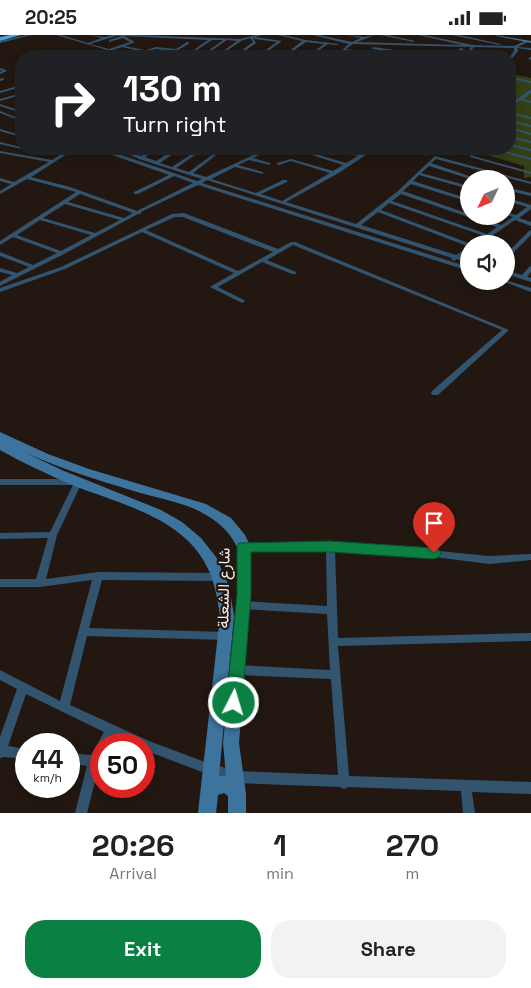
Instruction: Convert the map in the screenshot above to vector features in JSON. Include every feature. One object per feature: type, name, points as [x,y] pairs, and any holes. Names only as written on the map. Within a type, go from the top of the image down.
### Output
[{"type":"highway","points":[[0,39],[4,35]]},
{"type":"highway","points":[[0,39],[18,35]]},
{"type":"main road","points":[[497,35],[529,41]]},
{"type":"main road","name":"شارع الشعلة","points":[[0,436],[44,457],[84,472],[211,511],[233,528],[244,547],[243,605],[231,743],[237,785],[237,813]]},
{"type":"main road","name":"شارع الشعلة","points":[[0,445],[78,482],[139,504],[176,524],[196,539],[203,548],[220,581],[225,603],[225,636],[207,813]]},
{"type":"main road","points":[[220,581],[231,592],[244,588]]},
{"type":"main road","points":[[225,603],[232,600],[243,605]]},
{"type":"main road","points":[[209,790],[221,783],[232,786],[237,785]]},
{"type":"street","points":[[0,39],[30,35]]},
{"type":"street","points":[[58,35],[110,50],[133,42],[122,36]]},
{"type":"street","points":[[91,35],[106,38]]},
{"type":"street","points":[[88,44],[115,35],[240,40],[260,35]]},
{"type":"street","points":[[194,37],[200,35]]},
{"type":"street","points":[[220,38],[231,35]]},
{"type":"street","points":[[280,35],[305,41],[326,43],[474,47],[515,47],[529,41]]},
{"type":"street","points":[[315,35],[351,44],[391,50]]},
{"type":"street","points":[[349,35],[364,38]]},
{"type":"street","points":[[344,50],[351,44],[374,35]]},
{"type":"street","points":[[385,35],[430,45]]},
{"type":"street","points":[[420,35],[474,47]]},
{"type":"street","points":[[454,35],[531,49]]},
{"type":"street","points":[[110,41],[122,36]]},
{"type":"street","points":[[195,50],[214,38]]},
{"type":"street","points":[[245,50],[256,42],[251,38]]},
{"type":"street","points":[[251,38],[280,40],[267,50]]},
{"type":"street","points":[[211,50],[227,39]]},
{"type":"street","points":[[226,50],[240,40]]},
{"type":"street","points":[[292,50],[305,41]]},
{"type":"street","points":[[159,43],[183,46]]},
{"type":"street","points":[[148,50],[156,48],[176,50],[188,43]]},
{"type":"street","points":[[317,50],[326,43]]},
{"type":"street","points":[[419,50],[430,45]]},
{"type":"street","points":[[123,46],[139,50]]},
{"type":"street","points":[[438,50],[444,46]]},
{"type":"street","points":[[400,50],[406,47]]},
{"type":"street","points":[[471,50],[474,47]]},
{"type":"street","points":[[516,79],[531,82]]},
{"type":"street","points":[[0,92],[15,88]]},
{"type":"street","points":[[516,101],[530,93]]},
{"type":"street","points":[[0,100],[15,96]]},
{"type":"street","points":[[520,99],[531,102]]},
{"type":"street","points":[[0,105],[13,109]]},
{"type":"street","points":[[0,112],[15,118]]},
{"type":"street","points":[[516,114],[531,118]]},
{"type":"street","points":[[516,122],[531,126]]},
{"type":"street","points":[[0,130],[15,134]]},
{"type":"street","points":[[516,130],[531,134]]},
{"type":"street","points":[[516,138],[531,142]]},
{"type":"street","points":[[0,143],[15,147]]},
{"type":"street","points":[[516,146],[531,150]]},
{"type":"street","points":[[0,152],[15,155]]},
{"type":"street","points":[[17,155],[52,161]]},
{"type":"street","points":[[0,193],[62,155]]},
{"type":"street","points":[[117,155],[197,183],[460,266]]},
{"type":"street","points":[[134,155],[460,258]]},
{"type":"street","points":[[142,158],[147,155]]},
{"type":"street","points":[[156,163],[169,155]]},
{"type":"street","points":[[174,168],[193,155]]},
{"type":"street","points":[[190,173],[214,155]]},
{"type":"street","points":[[0,284],[197,183],[258,155]]},
{"type":"street","points":[[311,155],[347,165]]},
{"type":"street","points":[[358,155],[362,156]]},
{"type":"street","points":[[515,155],[531,159]]},
{"type":"street","points":[[283,202],[362,156]]},
{"type":"street","points":[[357,226],[400,192],[433,158],[439,157],[531,183]]},
{"type":"street","points":[[472,157],[531,173]]},
{"type":"street","points":[[250,159],[268,164]]},
{"type":"street","points":[[279,164],[291,160],[335,173]]},
{"type":"street","points":[[428,165],[460,174]]},
{"type":"street","points":[[236,166],[261,173]]},
{"type":"street","points":[[419,174],[460,185]]},
{"type":"street","points":[[136,193],[173,175]]},
{"type":"street","points":[[27,177],[80,192],[139,213]]},
{"type":"street","points":[[0,179],[15,184]]},
{"type":"street","points":[[258,194],[285,181]]},
{"type":"street","points":[[411,182],[460,198]]},
{"type":"street","points":[[515,190],[531,195]]},
{"type":"street","points":[[0,243],[80,192]]},
{"type":"street","points":[[400,192],[460,213]]},
{"type":"street","points":[[388,201],[485,235]]},
{"type":"street","points":[[63,202],[125,220]]},
{"type":"street","points":[[515,203],[530,209]]},
{"type":"street","points":[[489,235],[530,209]]},
{"type":"street","points":[[378,210],[460,242]]},
{"type":"street","points":[[0,290],[63,268],[174,215],[184,215],[277,251]]},
{"type":"street","points":[[516,217],[531,223]]},
{"type":"street","points":[[38,218],[96,235]]},
{"type":"street","points":[[495,225],[501,227]]},
{"type":"street","points":[[143,231],[238,273]]},
{"type":"street","points":[[515,249],[531,232]]},
{"type":"street","points":[[13,235],[62,253]]},
{"type":"street","points":[[242,301],[213,287],[293,243],[506,331],[435,393]]},
{"type":"street","points":[[0,254],[34,267]]},
{"type":"street","points":[[449,263],[460,255]]},
{"type":"street","points":[[262,259],[294,273]]},
{"type":"street","points":[[523,278],[531,268]]},
{"type":"street","points":[[0,270],[17,275]]},
{"type":"street","points":[[515,275],[531,280]]},
{"type":"street","points":[[515,284],[531,290]]},
{"type":"street","points":[[0,482],[78,482],[53,535],[40,583]]},
{"type":"street","points":[[1,537],[53,535]]},
{"type":"street","points":[[244,547],[330,547],[418,552],[489,560],[531,557]]},
{"type":"street","points":[[330,547],[333,642],[344,783]]},
{"type":"street","points":[[0,583],[40,583],[98,576],[220,581]]},
{"type":"street","points":[[64,707],[98,576]]},
{"type":"street","points":[[243,605],[332,610]]},
{"type":"street","points":[[85,632],[225,636]]},
{"type":"street","points":[[333,642],[531,637]]},
{"type":"street","points":[[236,670],[336,675]]},
{"type":"street","points":[[0,675],[111,730],[210,770],[237,785],[344,783],[531,788]]},
{"type":"street","points":[[15,753],[0,752],[22,687]]},
{"type":"street","points":[[81,813],[90,777]]},
{"type":"street","points":[[466,786],[469,813]]},
{"type":"green space","points":[[516,75],[531,78],[531,177],[524,178],[524,166],[487,155],[516,155]]},
{"type":"route","points":[[234,703],[244,595],[244,547],[330,547],[434,553]]}]
